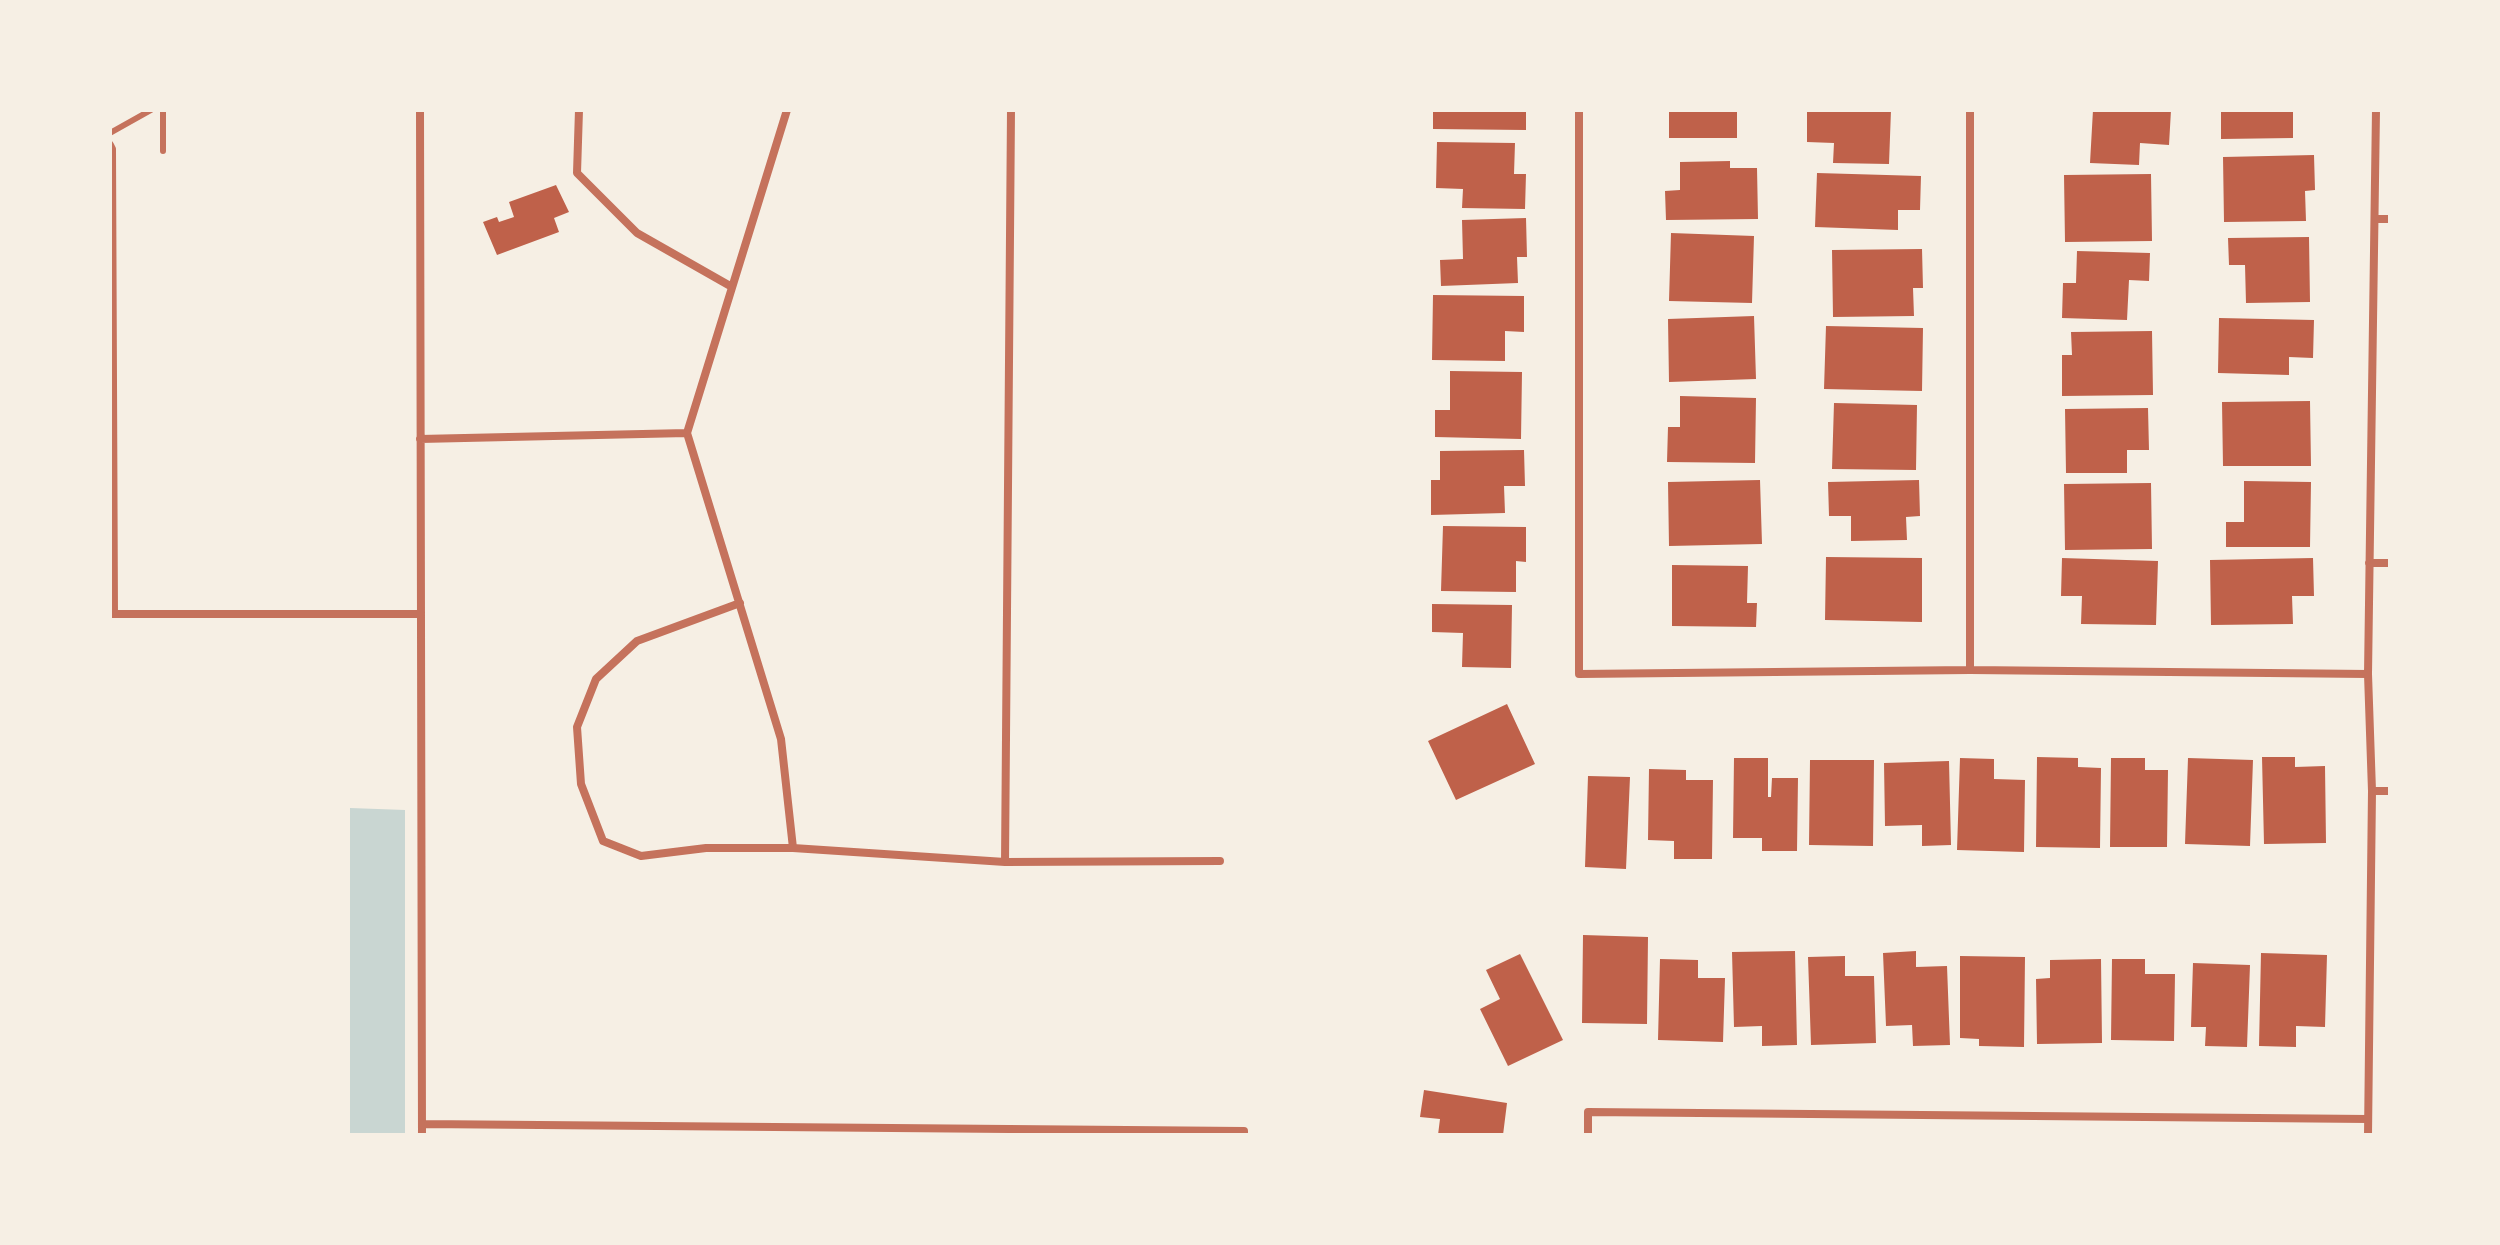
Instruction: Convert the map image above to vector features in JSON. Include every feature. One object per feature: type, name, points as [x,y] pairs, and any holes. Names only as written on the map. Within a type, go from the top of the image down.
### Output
[{"type":"street","points":[[420,110],[422,1135]]},
{"type":"street","points":[[579,110],[577,173],[637,233],[732,287]]},
{"type":"street","points":[[787,110],[687,433],[781,739],[793,848]]},
{"type":"street","points":[[1005,862],[1011,110]]},
{"type":"street","points":[[1579,110],[1579,674],[1970,670],[2368,674]]},
{"type":"street","points":[[1970,110],[1970,670]]},
{"type":"street","points":[[2368,1135],[2372,791],[2368,674],[2376,110]]},
{"type":"street","points":[[110,145],[112,614],[420,614]]},
{"type":"street","points":[[2375,219],[2390,219]]},
{"type":"street","points":[[420,439],[687,433]]},
{"type":"street","points":[[2369,563],[2390,563]]},
{"type":"street","points":[[740,603],[637,641],[596,679],[577,727],[581,784],[603,841],[641,856],[706,848],[793,848],[1005,862],[1220,861]]},
{"type":"street","points":[[2372,791],[2390,791]]},
{"type":"street","points":[[1588,1135],[1588,1112],[2368,1119]]},
{"type":"street","points":[[422,1124],[1244,1133]]},
{"type":"lane","points":[[110,133],[151,110]]},
{"type":"lane","points":[[163,110],[163,151]]},
{"type":"shaded area","points":[[350,808],[405,810],[405,1135],[350,1135]]},
{"type":"building","points":[[1433,110],[1526,110],[1526,130],[1433,129]]},
{"type":"building","points":[[1669,110],[1737,110],[1737,138],[1669,138]]},
{"type":"building","points":[[1807,110],[1891,110],[1889,164],[1833,163],[1834,143],[1807,142]]},
{"type":"building","points":[[2093,110],[2171,110],[2169,145],[2140,143],[2139,165],[2090,163]]},
{"type":"building","points":[[2221,110],[2293,110],[2293,138],[2221,139]]},
{"type":"building","points":[[1437,142],[1515,143],[1514,174],[1526,174],[1525,209],[1462,208],[1463,189],[1436,188]]},
{"type":"building","points":[[2314,155],[2315,190],[2305,191],[2306,221],[2224,222],[2223,157]]},
{"type":"building","points":[[1730,161],[1730,168],[1757,168],[1758,219],[1666,220],[1665,191],[1680,190],[1680,162]]},
{"type":"building","points":[[1817,173],[1921,176],[1920,210],[1898,210],[1898,230],[1815,227]]},
{"type":"building","points":[[2151,174],[2152,241],[2065,242],[2064,175]]},
{"type":"building","points":[[556,185],[569,212],[554,218],[559,232],[497,255],[483,222],[497,217],[499,222],[514,217],[509,202]]},
{"type":"building","points":[[1526,218],[1527,257],[1517,257],[1518,283],[1441,286],[1440,260],[1463,259],[1462,220]]},
{"type":"building","points":[[1671,233],[1754,236],[1752,303],[1669,301]]},
{"type":"building","points":[[2309,237],[2310,302],[2246,303],[2245,265],[2229,265],[2228,238]]},
{"type":"building","points":[[1922,249],[1923,288],[1913,288],[1914,316],[1833,317],[1832,250]]},
{"type":"building","points":[[2077,251],[2150,253],[2149,281],[2129,280],[2127,320],[2062,318],[2063,283],[2076,283]]},
{"type":"building","points":[[1433,295],[1524,296],[1524,332],[1505,331],[1505,361],[1432,360]]},
{"type":"building","points":[[1754,316],[1756,379],[1669,382],[1668,319]]},
{"type":"building","points":[[2219,318],[2314,320],[2313,358],[2289,357],[2289,375],[2218,373]]},
{"type":"building","points":[[1826,326],[1923,328],[1922,391],[1824,389]]},
{"type":"building","points":[[2152,331],[2153,395],[2062,396],[2062,355],[2072,355],[2071,332]]},
{"type":"building","points":[[1450,371],[1522,372],[1521,439],[1435,437],[1435,410],[1450,410]]},
{"type":"building","points":[[1680,396],[1756,398],[1755,463],[1667,462],[1668,427],[1680,427]]},
{"type":"building","points":[[2310,401],[2311,466],[2223,466],[2222,402]]},
{"type":"building","points":[[1834,403],[1917,405],[1916,470],[1832,469]]},
{"type":"building","points":[[2148,408],[2149,450],[2127,450],[2127,473],[2066,473],[2065,409]]},
{"type":"building","points":[[1524,450],[1525,486],[1504,486],[1505,513],[1431,515],[1431,480],[1440,480],[1440,451]]},
{"type":"building","points":[[1760,480],[1762,544],[1669,546],[1668,482]]},
{"type":"building","points":[[1919,480],[1920,516],[1906,517],[1907,540],[1851,541],[1851,516],[1829,516],[1828,482]]},
{"type":"building","points":[[2244,481],[2311,482],[2310,547],[2226,547],[2226,522],[2244,522]]},
{"type":"building","points":[[2151,483],[2152,549],[2065,550],[2064,484]]},
{"type":"building","points":[[1443,526],[1526,527],[1526,562],[1516,561],[1516,592],[1441,591]]},
{"type":"building","points":[[1826,557],[1922,558],[1922,622],[1825,620]]},
{"type":"building","points":[[2062,558],[2158,561],[2156,625],[2081,624],[2082,596],[2061,596]]},
{"type":"building","points":[[2313,558],[2314,596],[2292,596],[2293,624],[2211,625],[2210,560]]},
{"type":"building","points":[[1672,565],[1748,566],[1747,603],[1757,603],[1756,627],[1672,626]]},
{"type":"building","points":[[1432,604],[1512,605],[1511,668],[1462,667],[1463,633],[1432,632]]},
{"type":"building","points":[[1507,704],[1535,764],[1456,800],[1428,741]]},
{"type":"building","points":[[2037,757],[2078,758],[2078,767],[2101,768],[2100,848],[2036,847]]},
{"type":"building","points":[[2262,757],[2295,757],[2295,767],[2325,766],[2326,843],[2264,844]]},
{"type":"building","points":[[1734,758],[1768,758],[1768,797],[1771,797],[1772,778],[1798,778],[1797,851],[1762,851],[1762,838],[1733,838]]},
{"type":"building","points":[[1960,758],[1994,759],[1994,779],[2025,780],[2024,852],[1957,850]]},
{"type":"building","points":[[2111,758],[2145,758],[2145,770],[2168,770],[2167,847],[2110,847]]},
{"type":"building","points":[[2188,758],[2253,760],[2250,846],[2185,844]]},
{"type":"building","points":[[1810,760],[1874,760],[1873,846],[1809,845]]},
{"type":"building","points":[[1949,761],[1951,845],[1922,846],[1922,825],[1885,826],[1884,763]]},
{"type":"building","points":[[1649,769],[1686,770],[1686,780],[1713,780],[1712,859],[1674,859],[1674,841],[1648,840]]},
{"type":"building","points":[[1588,776],[1630,777],[1626,869],[1585,867]]},
{"type":"building","points":[[1583,935],[1648,937],[1647,1024],[1582,1023]]},
{"type":"building","points":[[1795,951],[1797,1045],[1762,1046],[1762,1026],[1734,1027],[1732,952]]},
{"type":"building","points":[[1916,951],[1916,967],[1947,966],[1950,1045],[1913,1046],[1912,1025],[1886,1026],[1883,953]]},
{"type":"building","points":[[2261,953],[2327,955],[2325,1027],[2296,1026],[2296,1047],[2259,1046]]},
{"type":"building","points":[[1520,954],[1563,1040],[1508,1066],[1480,1009],[1500,999],[1486,970]]},
{"type":"building","points":[[1845,956],[1845,976],[1874,976],[1876,1043],[1811,1045],[1808,957]]},
{"type":"building","points":[[1960,956],[2025,957],[2024,1047],[1979,1046],[1979,1039],[1960,1038]]},
{"type":"building","points":[[1660,959],[1698,960],[1698,978],[1725,978],[1723,1042],[1658,1040]]},
{"type":"building","points":[[2101,959],[2102,1043],[2037,1044],[2036,979],[2050,978],[2050,960]]},
{"type":"building","points":[[2112,959],[2145,959],[2145,974],[2175,974],[2174,1041],[2111,1040]]},
{"type":"building","points":[[2193,963],[2250,965],[2247,1047],[2205,1046],[2206,1027],[2191,1027]]},
{"type":"building","points":[[1424,1090],[1507,1103],[1503,1135],[1438,1135],[1440,1119],[1420,1117]]}]
